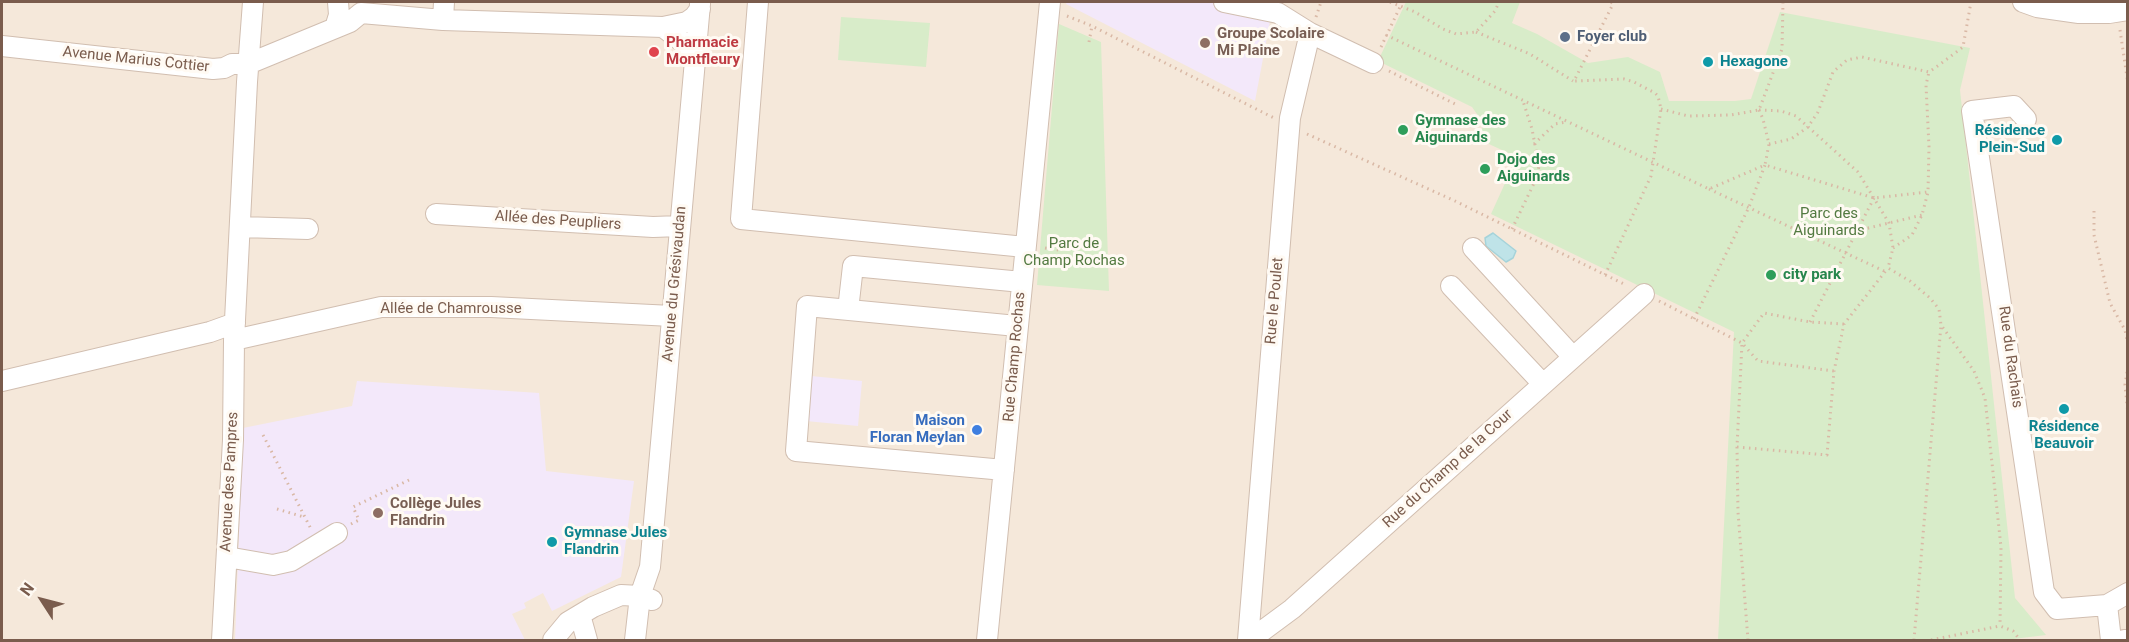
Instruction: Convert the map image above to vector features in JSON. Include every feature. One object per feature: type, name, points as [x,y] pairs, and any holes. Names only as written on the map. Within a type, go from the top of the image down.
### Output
[{"type":"street","name":"Avenue des Pampres","points":[[222,640],[233,440],[234,332],[253,2]]},
{"type":"street","points":[[335,28],[339,15],[338,2]]},
{"type":"street","points":[[342,2],[361,13],[443,11],[663,27],[687,22],[694,17],[700,5]]},
{"type":"street","points":[[758,2],[741,219],[1034,248]]},
{"type":"street","points":[[1224,2],[1278,13],[1310,33],[1373,63]]},
{"type":"street","points":[[2023,2],[2037,7],[2079,13],[2109,13],[2122,10]]},
{"type":"street","name":"Avenue du Grésivaudan","points":[[635,640],[653,580],[650,567],[700,5]]},
{"type":"street","name":"Rue Champ Rochas","points":[[987,640],[1022,282],[1034,248],[1049,6]]},
{"type":"street","name":"Avenue Marius Cottier","points":[[2,46],[213,69],[224,68],[232,64],[248,64],[350,22],[361,13]]},
{"type":"street","points":[[663,27],[684,43],[696,57]]},
{"type":"street","name":"Rue le Poulet","points":[[1249,640],[1290,126],[1310,33]]},
{"type":"street","name":"Rue du Rachais","points":[[2026,119],[2014,106],[1972,111],[2044,592],[2057,609],[2107,605],[2127,593]]},
{"type":"street","name":"Allée des Peupliers","points":[[436,214],[653,227],[680,226]]},
{"type":"street","points":[[241,227],[308,229]]},
{"type":"street","points":[[1473,248],[1573,357]]},
{"type":"street","points":[[848,310],[853,266],[1022,282]]},
{"type":"street","points":[[1451,286],[1543,384]]},
{"type":"street","name":"Rue du Champ de la Cour","points":[[1249,640],[1292,609],[1644,294]]},
{"type":"street","points":[[1004,470],[796,451],[807,306],[1017,326]]},
{"type":"street","name":"Allée de Chamrousse","points":[[234,332],[381,307],[491,307],[672,316]]},
{"type":"street","points":[[2,381],[210,332],[234,332]]},
{"type":"street","points":[[226,557],[273,565],[291,561],[338,533]]},
{"type":"street","points":[[553,640],[568,622],[621,595],[646,598]]},
{"type":"street","name":"Avenue du Grésivaudan","points":[[646,598],[649,640]]},
{"type":"street","points":[[2107,605],[2111,640]]},
{"type":"street","points":[[580,615],[587,640]]},
{"type":"path","points":[[1389,2],[1415,12],[1456,34],[1476,32],[1530,54],[1574,81],[1624,79],[1658,96],[1661,109],[1651,176],[1605,275]]},
{"type":"path","points":[[1476,32],[1495,11],[1499,2]]},
{"type":"path","points":[[1574,81],[1613,4],[1611,2]]},
{"type":"path","points":[[1694,319],[1749,207],[1765,165],[1769,144],[1759,110],[1782,49],[1783,2]]},
{"type":"path","points":[[1893,248],[1912,235],[1922,215],[1928,192],[1929,147],[1926,85],[1929,72],[1964,47],[1971,2]]},
{"type":"path","points":[[1049,6],[1290,126],[1512,229],[1539,171],[1539,159],[1523,99]]},
{"type":"path","points":[[1400,8],[1373,63],[1455,104]]},
{"type":"path","points":[[2122,10],[2127,84]]},
{"type":"path","points":[[1089,42],[1092,26]]},
{"type":"path","points":[[1386,35],[1652,163],[1910,281],[1930,298],[1938,309],[1941,325],[1914,640]]},
{"type":"path","points":[[1769,144],[1791,139],[1808,127],[1818,112],[1833,72],[1846,60],[1862,57],[1929,72]]},
{"type":"path","points":[[1661,109],[1688,116],[1731,115],[1759,110],[1781,111],[1796,116],[1858,172],[1889,223],[1893,248],[1886,270],[1844,324],[1834,371],[1827,455],[1737,447]]},
{"type":"path","points":[[1534,144],[1555,124],[1571,123]]},
{"type":"path","points":[[1709,189],[1765,165],[1874,198],[1928,192]]},
{"type":"path","points":[[1810,322],[1874,198]]},
{"type":"path","points":[[2094,211],[2094,235],[2110,303],[2125,330],[2127,344]]},
{"type":"path","points":[[1856,232],[1922,215]]},
{"type":"path","points":[[1034,248],[1058,250]]},
{"type":"path","points":[[1748,640],[1737,512],[1737,447],[1742,343],[1764,313],[1810,322],[1844,324]]},
{"type":"path","points":[[1941,325],[1974,371],[1985,398],[2001,547],[2000,626]]},
{"type":"path","points":[[1742,343],[1758,360],[1834,371]]},
{"type":"path","points":[[2127,366],[2127,414]]},
{"type":"path","points":[[263,435],[314,535],[338,533]]},
{"type":"path","points":[[357,521],[359,520],[353,507],[409,480]]},
{"type":"path","points":[[277,509],[305,518]]},
{"type":"path","points":[[1931,640],[2000,626],[2013,631],[2020,640]]},
{"type":"shaded area","points":[[2,2],[2127,2],[2127,640],[2,640]]},
{"type":"shaded area","name":"Groupe Scolaire Mi Plaine","points":[[1067,2],[1240,2],[1271,16],[1255,101],[1066,4]]},
{"type":"shaded area","points":[[811,376],[862,381],[858,426],[806,421]]},
{"type":"shaded area","name":"Collège Jules Flandrin","points":[[357,381],[539,393],[546,471],[634,481],[621,577],[552,611],[543,593],[524,603],[526,608],[512,614],[525,640],[235,640],[243,428],[352,406]]},
{"type":"green space","name":"Parc des Aiguinards","points":[[1406,2],[1520,2],[1512,23],[1537,34],[1588,63],[1628,57],[1660,72],[1669,101],[1751,99],[1780,12],[1970,48],[1960,90],[2015,598],[2046,635],[2005,640],[1718,640],[1734,332],[1491,214],[1517,157],[1478,139],[1484,124],[1472,107],[1378,61]]},
{"type":"green space","points":[[841,17],[930,23],[926,67],[838,60]]},
{"type":"green space","name":"Parc de Champ Rochas","points":[[1059,24],[1101,42],[1109,291],[1037,285]]},
{"type":"water","points":[[1493,233],[1516,251],[1513,258],[1506,262],[1486,246],[1485,238]]},
{"type":"place","name":"Foyer club","points":[[1565,37]]},
{"type":"place","name":"Groupe Scolaire Mi Plaine","points":[[1205,43]]},
{"type":"place","name":"Pharmacie Montfleury","points":[[654,52]]},
{"type":"place","name":"Hexagone","points":[[1708,62]]},
{"type":"place","name":"Gymnase des Aiguinards","points":[[1403,130]]},
{"type":"place","name":"Résidence Plein-Sud","points":[[2057,140]]},
{"type":"place","name":"Dojo des Aiguinards","points":[[1485,169]]},
{"type":"place","name":"city park","points":[[1771,275]]},
{"type":"place","name":"Résidence Beauvoir","points":[[2064,409]]},
{"type":"place","name":"Maison Floran Meylan","points":[[977,430]]},
{"type":"place","name":"Collège Jules Flandrin","points":[[378,513]]},
{"type":"place","name":"Gymnase Jules Flandrin","points":[[552,542]]}]
